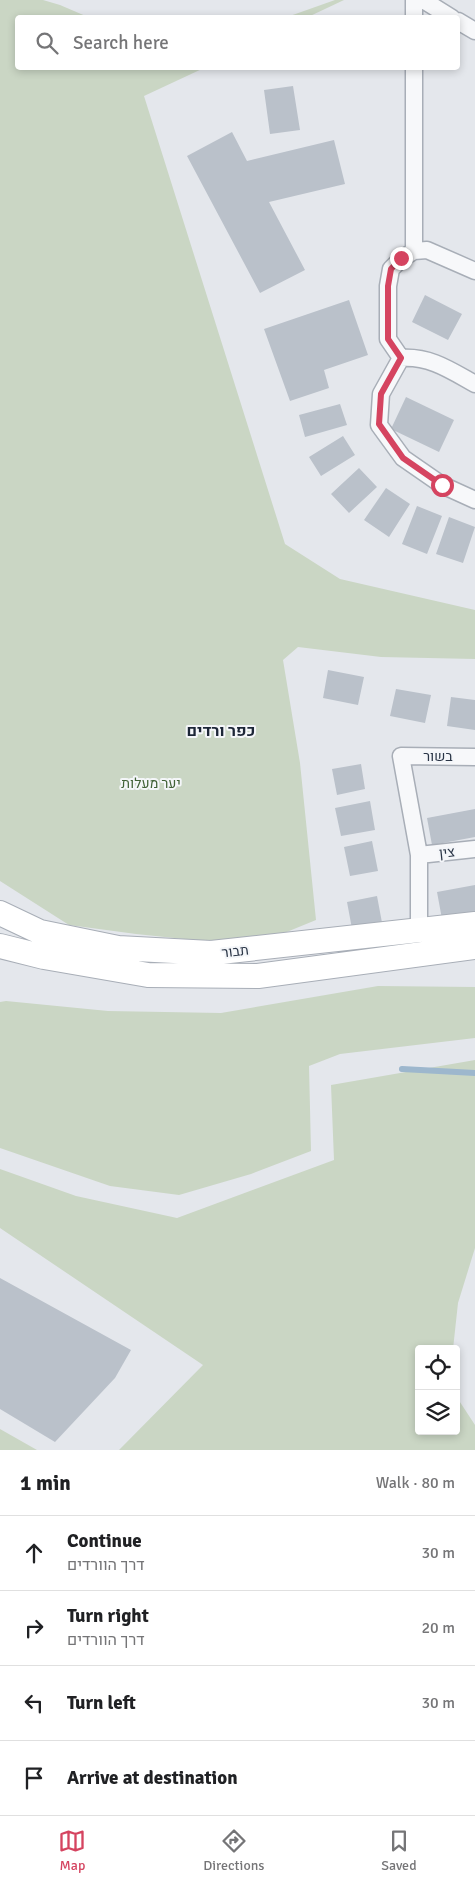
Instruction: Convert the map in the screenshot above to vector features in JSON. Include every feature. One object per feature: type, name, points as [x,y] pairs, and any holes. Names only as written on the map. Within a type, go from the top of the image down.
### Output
[{"type":"street","points":[[414,0],[414,15]]},
{"type":"street","points":[[423,0],[447,15]]},
{"type":"street","points":[[460,22],[475,31]]},
{"type":"street","points":[[414,70],[414,252]]},
{"type":"street","points":[[401,358],[388,339],[388,286],[391,269],[401,258],[414,252],[427,250],[475,270]]},
{"type":"street","points":[[401,358],[416,357],[440,365],[475,384]]},
{"type":"street","points":[[401,358],[381,394],[379,424],[403,458],[442,485],[475,500]]},
{"type":"street","name":"בשור","points":[[420,855],[401,756],[475,757]]},
{"type":"street","name":"צין","points":[[420,855],[475,849]]},
{"type":"street","points":[[419,930],[420,855]]},
{"type":"street","name":"תבור","points":[[0,913],[40,932],[118,948],[211,953],[475,924]]},
{"type":"street","name":"תבור","points":[[0,946],[44,957],[148,975],[249,976],[425,955],[475,947]]},
{"type":"green space","name":"יער מעלות","points":[[0,0],[43,0],[83,15],[15,15],[15,70],[200,70],[144,96],[285,544],[340,579],[475,610],[475,659],[381,657],[298,647],[283,660],[300,763],[316,920],[272,938],[213,942],[136,934],[69,925],[0,881]]},
{"type":"green space","points":[[335,0],[344,0],[312,15],[293,15]]},
{"type":"green space","points":[[378,986],[475,987],[475,1038],[340,1054],[309,1066],[311,1151],[251,1174],[179,1195],[110,1186],[0,1148],[0,1002],[108,1011],[221,1013]]},
{"type":"green space","points":[[475,1060],[475,1248],[458,1303],[453,1345],[415,1345],[415,1435],[460,1435],[460,1402],[475,1425],[475,1450],[119,1450],[203,1365],[0,1228],[0,1169],[76,1196],[177,1218],[334,1160],[331,1085]]},
{"type":"green space","points":[[0,1429],[37,1450],[0,1450]]},
{"type":"building","points":[[293,86],[300,130],[270,134],[264,90]]},
{"type":"building","points":[[232,132],[247,161],[334,140],[345,184],[269,202],[305,270],[260,293],[187,156]]},
{"type":"building","points":[[425,295],[462,314],[448,340],[412,322]]},
{"type":"building","points":[[349,300],[368,355],[324,370],[329,388],[290,401],[264,329]]},
{"type":"building","points":[[406,397],[454,420],[439,452],[391,429]]},
{"type":"building","points":[[340,404],[347,425],[305,437],[299,415]]},
{"type":"building","points":[[343,436],[355,455],[321,476],[309,457]]},
{"type":"building","points":[[359,468],[377,487],[349,513],[331,494]]},
{"type":"building","points":[[386,488],[410,504],[389,537],[364,520]]},
{"type":"building","points":[[417,506],[442,516],[427,554],[402,544]]},
{"type":"building","points":[[449,517],[475,527],[463,563],[436,554]]},
{"type":"building","points":[[328,670],[364,677],[358,705],[323,698]]},
{"type":"building","points":[[396,689],[431,695],[425,723],[390,716]]},
{"type":"building","points":[[451,697],[475,700],[475,730],[447,726]]},
{"type":"building","points":[[361,764],[365,789],[337,795],[332,769]]},
{"type":"building","points":[[370,801],[375,830],[341,836],[335,808]]},
{"type":"building","points":[[475,809],[475,837],[432,845],[427,818]]},
{"type":"building","points":[[372,841],[378,871],[350,876],[344,847]]},
{"type":"building","points":[[475,885],[475,913],[442,919],[437,892]]},
{"type":"building","points":[[377,896],[383,928],[353,934],[347,902]]},
{"type":"building","points":[[0,1278],[131,1350],[115,1378],[55,1442],[0,1409]]},
{"type":"waterway","points":[[402,1069],[475,1073]]},
{"type":"district","name":"כפר ורדים","points":[[221,730]]},
{"type":"route","points":[[401,258],[391,269],[388,286],[388,339],[401,358],[381,394],[379,424],[403,458],[442,485]]}]
